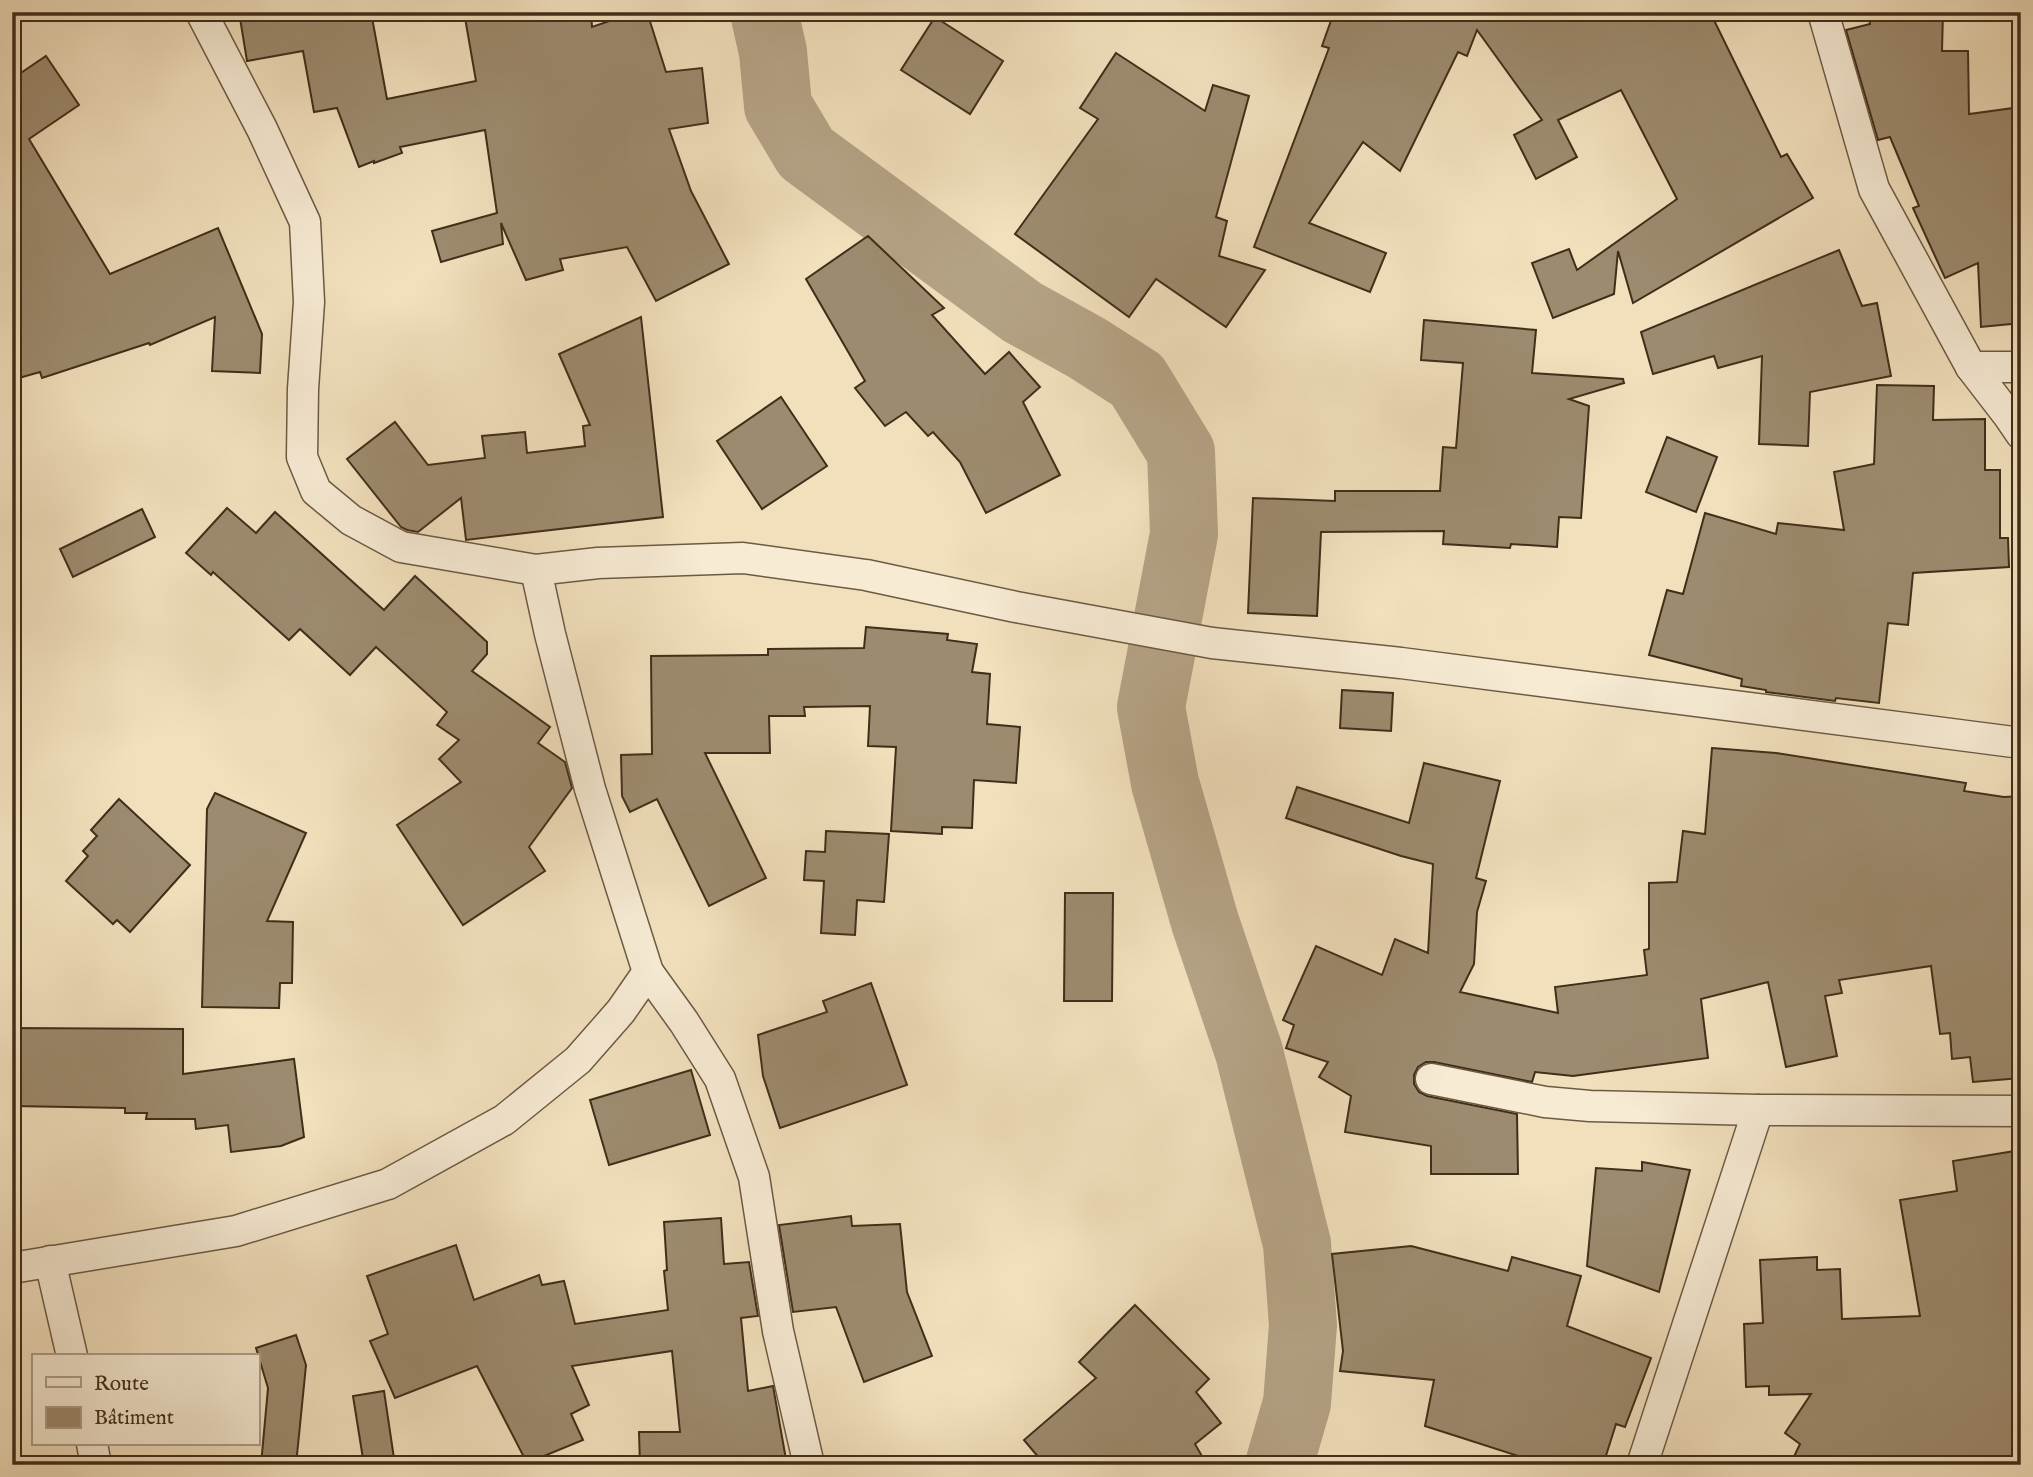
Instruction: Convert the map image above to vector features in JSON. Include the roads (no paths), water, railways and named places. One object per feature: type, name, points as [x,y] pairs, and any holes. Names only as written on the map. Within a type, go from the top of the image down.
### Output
[{"type":"street","points":[[201,12],[262,130],[305,222],[309,302],[302,457],[316,491],[351,520],[401,547],[536,570],[598,563],[743,558],[866,575],[1016,607],[1212,643],[1401,663],[2021,743]]},
{"type":"street","points":[[1823,12],[1874,188],[1971,367],[2021,434]]},
{"type":"street","points":[[1971,367],[2021,367]]},
{"type":"street","points":[[536,570],[590,789],[648,972],[720,1079],[754,1177],[778,1332],[809,1465]]},
{"type":"street","points":[[12,1268],[236,1231],[388,1184],[504,1120],[578,1060],[621,1011],[648,972]]},
{"type":"street","points":[[1431,1079],[1545,1102],[1590,1106],[2021,1111]]},
{"type":"street","points":[[1642,1465],[1758,1110]]},
{"type":"street","points":[[50,1261],[72,1354]]},
{"type":"street","points":[[92,1446],[96,1465]]},
{"type":"waterway","points":[[764,12],[773,52],[778,106],[806,153],[1022,312],[1137,380],[1181,452],[1184,534],[1151,707],[1165,783],[1205,922],[1249,1052],[1297,1244],[1303,1325],[1297,1403],[1279,1465]]}]
